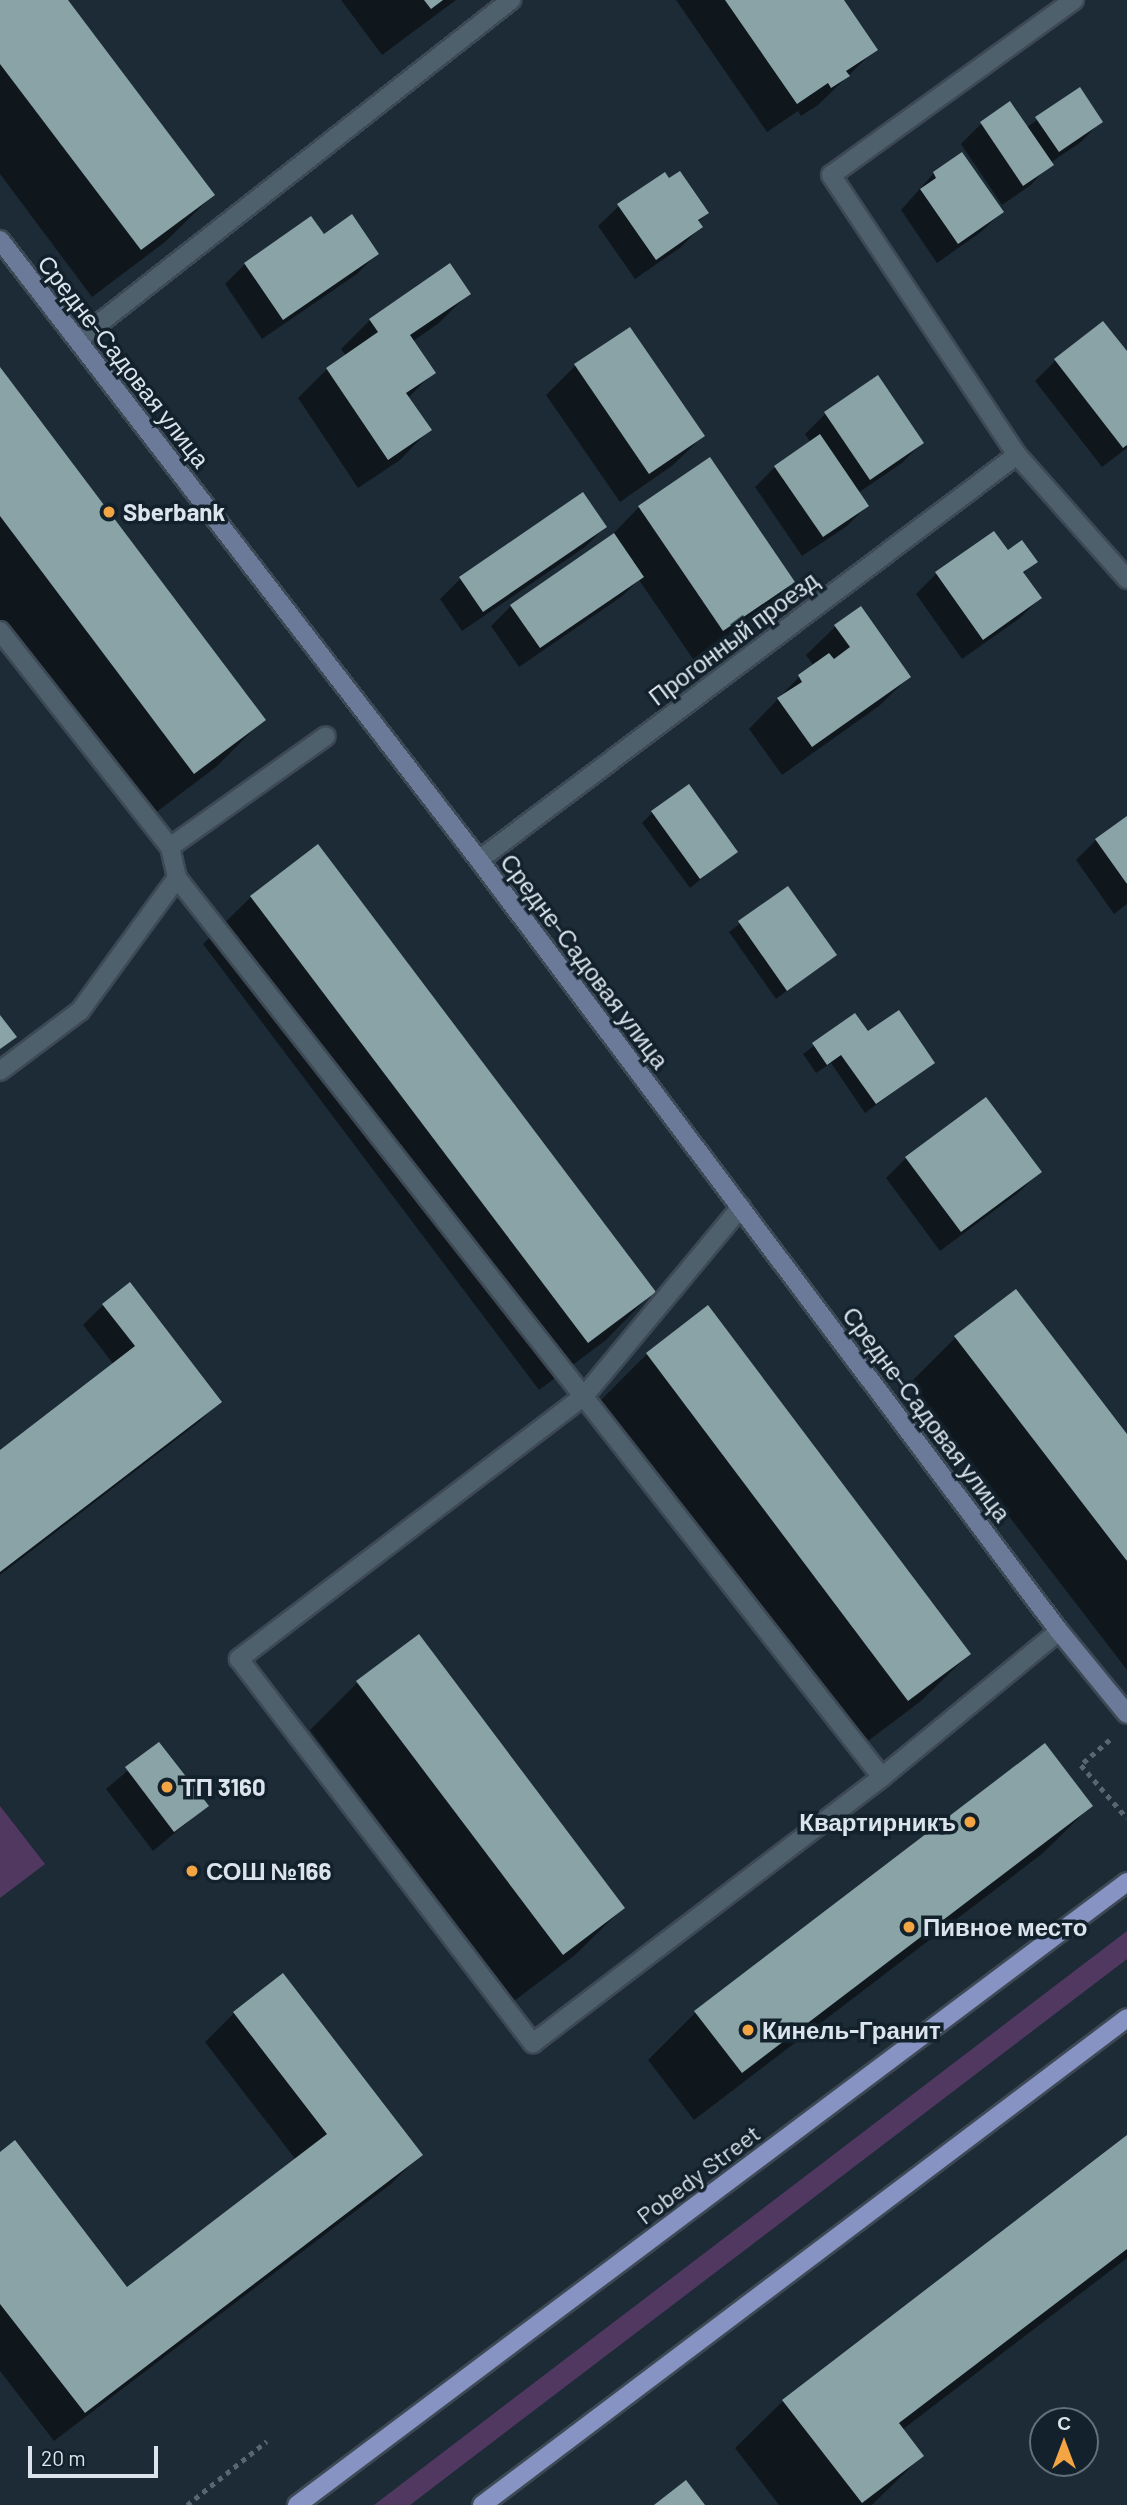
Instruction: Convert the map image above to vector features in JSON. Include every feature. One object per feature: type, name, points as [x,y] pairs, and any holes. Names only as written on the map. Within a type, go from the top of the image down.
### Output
[{"type":"main road","name":"Pobedy Street","points":[[298,2505],[1127,1882]]},
{"type":"main road","points":[[482,2505],[1127,2018]]},
{"type":"street","points":[[78,341],[510,0]]},
{"type":"street","points":[[1074,0],[831,175],[1017,455],[1127,579]]},
{"type":"street","name":"Средне-Садовая улица","points":[[0,240],[479,860],[1059,1631],[1127,1714]]},
{"type":"street","name":"Прогонный проезд","points":[[479,860],[1017,455]]},
{"type":"street","points":[[0,631],[170,847],[177,878],[883,1777]]},
{"type":"street","points":[[170,847],[326,736]]},
{"type":"street","points":[[0,1071],[80,1011],[177,878]]},
{"type":"street","points":[[741,1207],[584,1396],[239,1659],[533,2043],[883,1777],[1059,1631]]},
{"type":"path","points":[[1118,1734],[1081,1765],[1127,1818]]},
{"type":"path","points":[[187,2505],[267,2441]]},
{"type":"shaded area","points":[[0,1806],[45,1864],[0,1898]]},
{"type":"shaded area","points":[[1127,1931],[1127,1959],[410,2505],[374,2505]]},
{"type":"building","points":[[0,0],[68,0],[215,195],[141,250],[0,64]]},
{"type":"building","points":[[424,0],[443,0],[431,9]]},
{"type":"building","points":[[725,0],[844,0],[878,50],[846,71],[850,76],[831,88],[828,83],[797,104]]},
{"type":"building","points":[[1080,87],[1103,122],[1059,152],[1035,117]]},
{"type":"building","points":[[1010,101],[1054,165],[1023,186],[980,122]]},
{"type":"building","points":[[962,152],[1004,212],[958,244],[920,189],[936,178],[933,172]]},
{"type":"building","points":[[680,171],[709,213],[698,220],[703,227],[656,260],[617,204],[665,172],[669,178]]},
{"type":"building","points":[[352,214],[379,254],[283,320],[244,263],[311,216],[324,234]]},
{"type":"building","points":[[450,263],[471,294],[410,335],[436,373],[406,393],[432,430],[388,460],[326,368],[378,332],[369,319]]},
{"type":"building","points":[[1103,321],[1127,351],[1127,445],[1123,448],[1054,359]]},
{"type":"building","points":[[630,327],[705,436],[649,474],[574,364]]},
{"type":"building","points":[[0,367],[266,720],[194,774],[0,516]]},
{"type":"building","points":[[878,375],[924,443],[870,480],[824,412]]},
{"type":"building","points":[[820,434],[869,506],[823,537],[774,466]]},
{"type":"building","points":[[710,457],[795,582],[723,631],[638,506]]},
{"type":"building","points":[[583,492],[607,527],[483,612],[459,577]]},
{"type":"building","points":[[994,531],[1008,550],[1022,540],[1038,562],[1023,572],[1042,598],[983,640],[935,572]]},
{"type":"building","points":[[614,533],[644,577],[540,648],[510,605]]},
{"type":"building","points":[[861,606],[911,677],[812,747],[777,698],[802,682],[798,675],[829,653],[834,659],[850,647],[834,625]]},
{"type":"building","points":[[689,784],[738,852],[700,879],[651,811]]},
{"type":"building","points":[[1127,816],[1127,884],[1095,839]]},
{"type":"building","points":[[318,844],[656,1292],[588,1343],[250,896]]},
{"type":"building","points":[[788,886],[837,955],[787,991],[738,921]]},
{"type":"building","points":[[899,1010],[935,1063],[876,1104],[841,1055],[827,1065],[812,1043],[855,1013],[868,1031]]},
{"type":"building","points":[[0,1015],[17,1037],[0,1049]]},
{"type":"building","points":[[986,1097],[1042,1172],[961,1232],[905,1157]]},
{"type":"building","points":[[130,1282],[222,1402],[0,1572],[0,1450],[135,1346],[102,1304]]},
{"type":"building","points":[[1016,1289],[1127,1434],[1127,1561],[954,1336]]},
{"type":"building","points":[[708,1305],[971,1654],[908,1701],[646,1353]]},
{"type":"building","points":[[419,1634],[625,1908],[563,1955],[356,1681]]},
{"type":"building","name":"ТП 3160","points":[[159,1742],[209,1806],[174,1832],[125,1767]]},
{"type":"building","points":[[1045,1743],[1093,1806],[742,2073],[694,2011]]},
{"type":"building","points":[[283,1973],[423,2155],[85,2413],[0,2304],[0,2152],[15,2140],[127,2287],[327,2134],[233,2012]]},
{"type":"building","points":[[1127,2135],[1127,2249],[899,2423],[924,2456],[862,2503],[782,2400]]},
{"type":"building","points":[[686,2480],[705,2505],[654,2505]]},
{"type":"place","name":"Sberbank","points":[[109,512]]},
{"type":"place","name":"ТП 3160","points":[[167,1787]]},
{"type":"place","name":"Квартирникъ","points":[[970,1822]]},
{"type":"place","name":"СОШ №166","points":[[192,1871]]},
{"type":"place","name":"Пивное место","points":[[909,1927]]},
{"type":"place","name":"Кинель-Гранит","points":[[748,2030]]}]
